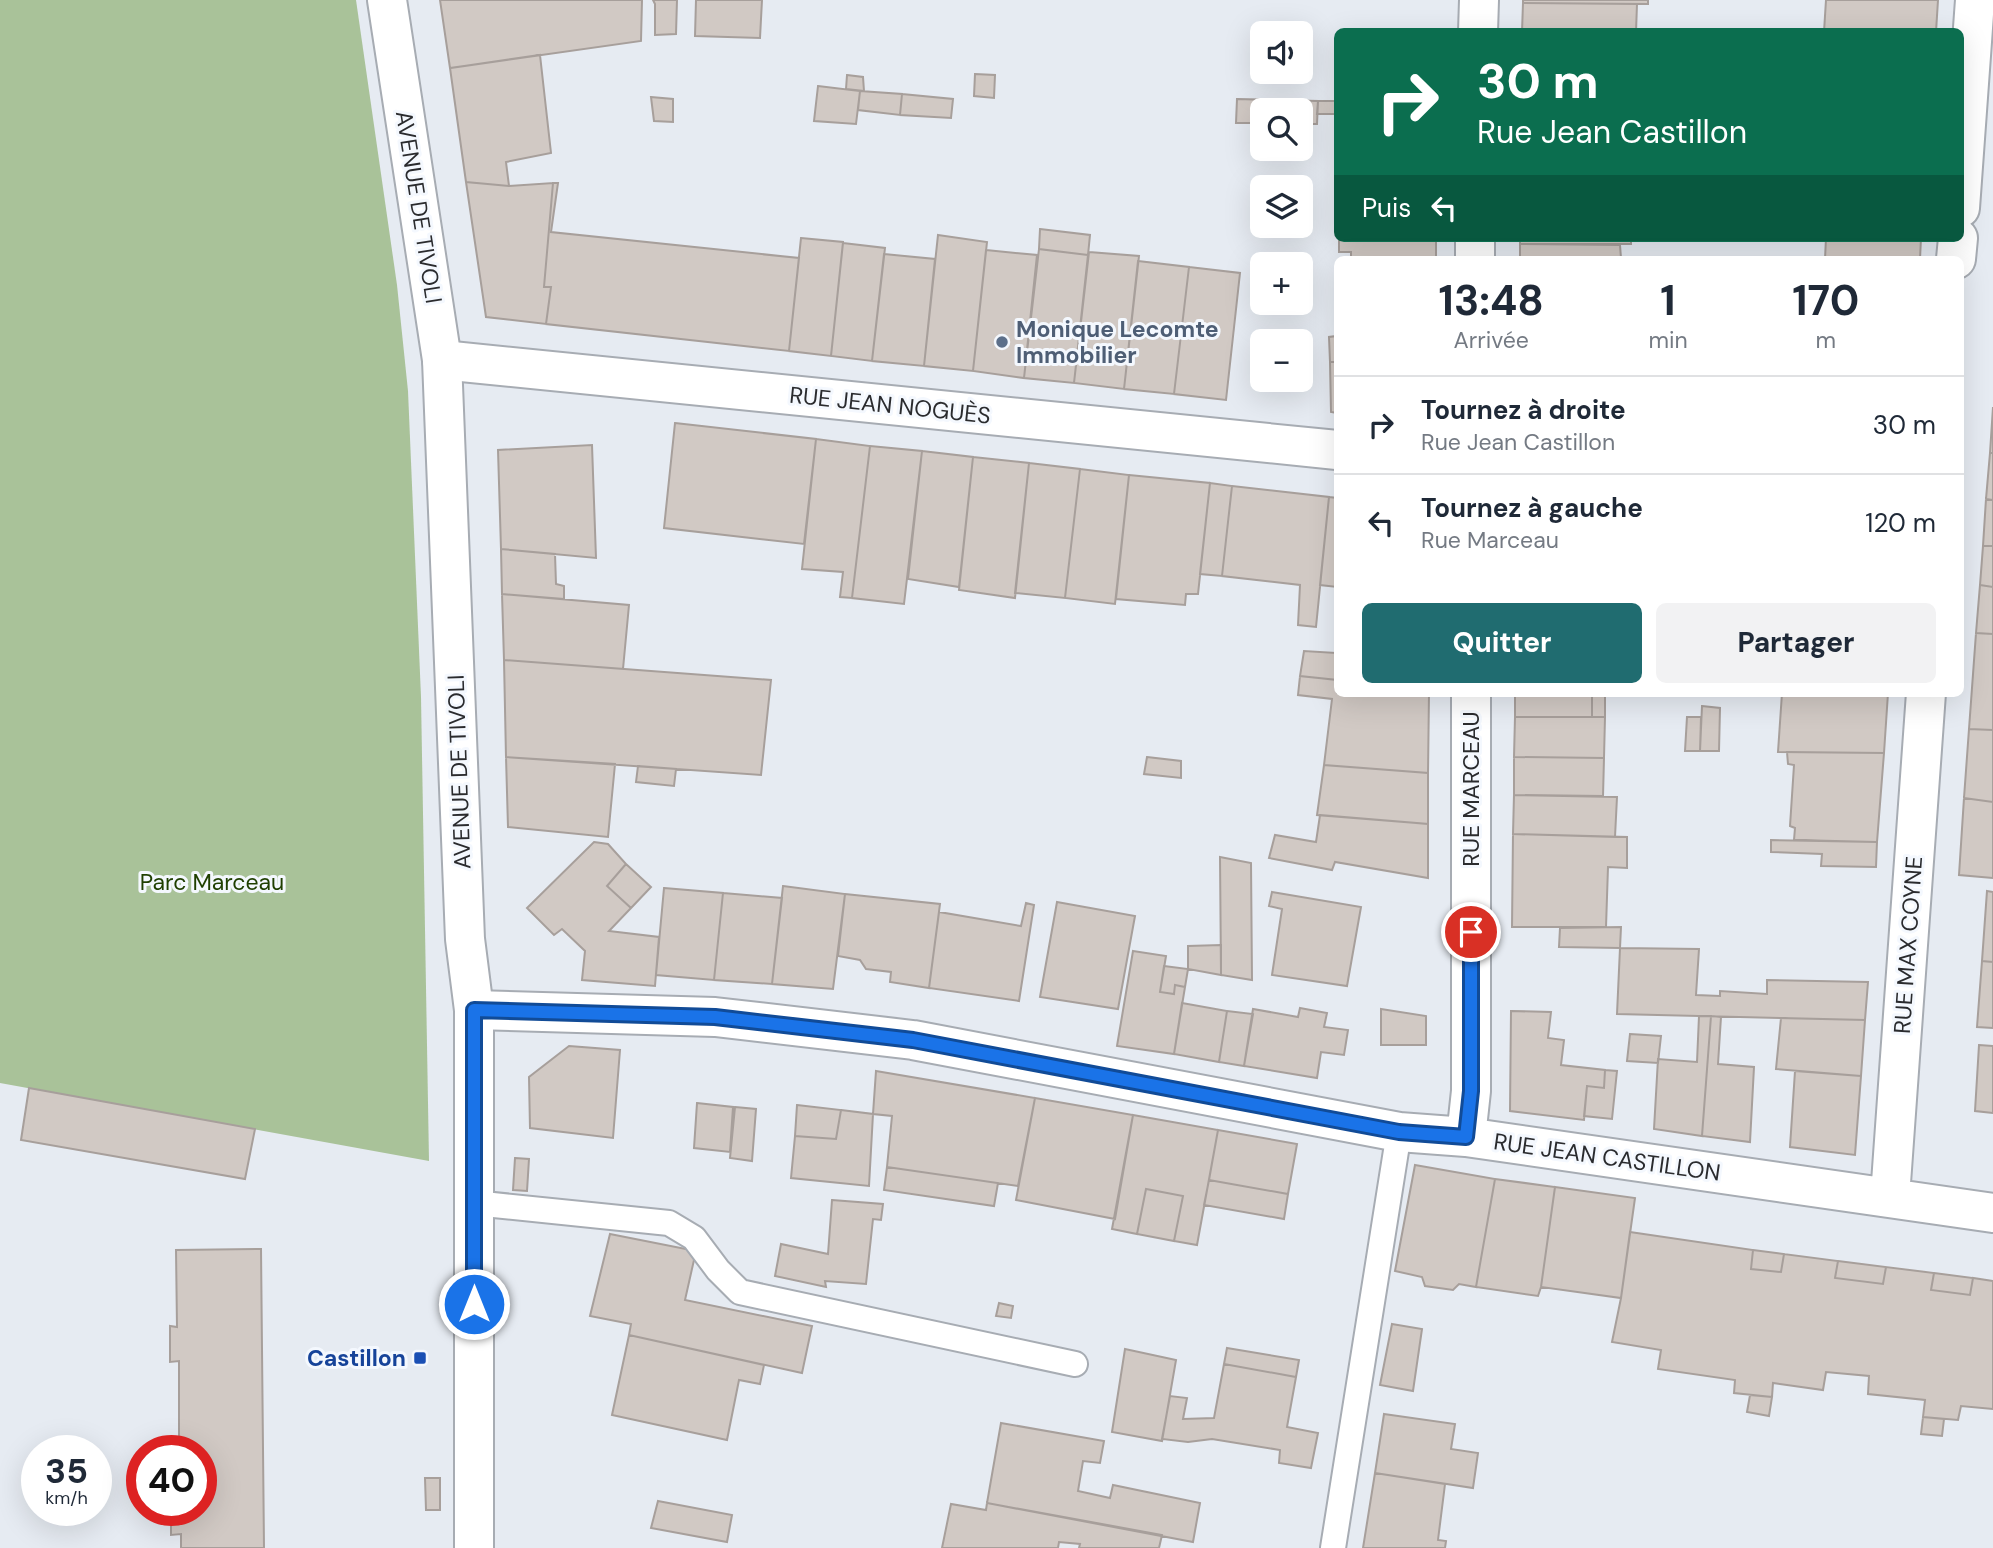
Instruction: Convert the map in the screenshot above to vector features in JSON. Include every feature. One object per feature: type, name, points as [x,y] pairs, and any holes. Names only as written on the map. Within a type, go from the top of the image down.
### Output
[{"type":"street","name":"AVENUE DE TIVOLI","points":[[387,0],[442,360],[465,925],[474,1010],[474,1548]]},
{"type":"street","points":[[1478,28],[1479,0]]},
{"type":"street","points":[[1964,153],[1975,0]]},
{"type":"street","name":"RUE JEAN NOGUÈS","points":[[442,360],[1334,450]]},
{"type":"street","name":"RUE MARCEAU","points":[[1466,1137],[1471,1091],[1471,697]]},
{"type":"street","name":"RUE MAX COYNE","points":[[1890,1197],[1926,697]]},
{"type":"street","name":"RUE JEAN CASTILLON","points":[[474,1010],[715,1017],[913,1040],[1399,1132],[1466,1137],[1993,1213]]},
{"type":"lane","points":[[1333,1548],[1399,1132]]},
{"type":"lane","points":[[474,1203],[669,1223],[694,1238],[718,1270],[740,1292],[1075,1364]]},
{"type":"green space","name":"Parc Marceau","points":[[0,0],[356,0],[397,285],[408,391],[421,697],[429,1161],[0,1083]]},
{"type":"building","points":[[440,0],[642,0],[641,41],[450,68]]},
{"type":"building","points":[[653,0],[677,0],[676,34],[655,35]]},
{"type":"building","points":[[696,0],[762,0],[760,38],[695,36]]},
{"type":"building","points":[[1523,0],[1648,0],[1648,4],[1523,3]]},
{"type":"building","points":[[1826,0],[1938,0],[1936,28],[1824,28]]},
{"type":"building","points":[[1523,3],[1637,4],[1636,28],[1522,28]]},
{"type":"building","points":[[540,55],[551,153],[506,162],[509,186],[466,182],[450,68]]},
{"type":"building","points":[[975,74],[995,75],[994,98],[974,96]]},
{"type":"building","points":[[847,75],[863,77],[864,91],[846,89]]},
{"type":"building","points":[[818,86],[860,91],[856,124],[814,121]]},
{"type":"building","points":[[860,91],[902,94],[900,115],[858,110]]},
{"type":"building","points":[[902,94],[953,99],[951,118],[900,115]]},
{"type":"building","points":[[651,97],[673,99],[673,122],[654,121]]},
{"type":"building","points":[[1237,99],[1250,99],[1250,123],[1236,123]]},
{"type":"building","points":[[1313,101],[1318,101],[1317,124],[1313,124]]},
{"type":"building","points":[[1318,101],[1334,101],[1334,114],[1317,114]]},
{"type":"building","points":[[466,182],[509,186],[553,183],[544,287],[551,287],[546,324],[486,317]]},
{"type":"building","points":[[553,183],[558,183],[551,232],[799,258],[789,351],[546,324],[551,287],[544,287]]},
{"type":"building","points":[[1040,229],[1090,235],[1088,255],[1039,249]]},
{"type":"building","points":[[938,235],[987,242],[973,371],[924,366]]},
{"type":"building","points":[[801,238],[843,242],[831,356],[789,351]]},
{"type":"building","points":[[1339,242],[1436,242],[1436,256],[1351,256],[1351,252],[1339,252]]},
{"type":"building","points":[[1520,242],[1631,242],[1631,244]]},
{"type":"building","points":[[1826,242],[1921,242],[1920,256],[1825,256]]},
{"type":"building","points":[[843,243],[885,248],[872,361],[831,356]]},
{"type":"building","points":[[1520,244],[1620,245],[1621,256],[1520,256]]},
{"type":"building","points":[[1039,249],[1088,255],[1074,383],[1024,378]]},
{"type":"building","points":[[986,250],[1037,255],[1024,378],[973,371]]},
{"type":"building","points":[[1089,252],[1139,256],[1124,389],[1074,383]]},
{"type":"building","points":[[884,254],[935,259],[924,366],[872,361]]},
{"type":"building","points":[[1138,261],[1189,267],[1174,394],[1124,389]]},
{"type":"building","points":[[1189,267],[1240,273],[1226,400],[1174,394]]},
{"type":"building","points":[[1334,336],[1334,362],[1330,362],[1329,337]]},
{"type":"building","points":[[1330,362],[1334,362],[1334,412],[1331,412]]},
{"type":"building","points":[[1993,407],[1993,453],[1990,453]]},
{"type":"building","points":[[675,423],[816,439],[804,544],[664,528]]},
{"type":"building","points":[[816,439],[870,446],[852,598],[840,597],[843,572],[802,569]]},
{"type":"building","points":[[592,445],[596,558],[501,549],[498,450]]},
{"type":"building","points":[[870,446],[922,451],[904,604],[852,598]]},
{"type":"building","points":[[922,451],[973,457],[959,587],[908,579]]},
{"type":"building","points":[[1990,453],[1993,453],[1993,500],[1986,499]]},
{"type":"building","points":[[973,457],[1029,463],[1015,598],[959,590]]},
{"type":"building","points":[[1029,463],[1080,469],[1065,598],[1015,593]]},
{"type":"building","points":[[1080,469],[1129,475],[1115,604],[1065,598]]},
{"type":"building","points":[[1129,475],[1210,483],[1198,594],[1186,594],[1185,605],[1116,599]]},
{"type":"building","points":[[1210,483],[1232,486],[1222,576],[1200,574]]},
{"type":"building","points":[[1232,486],[1329,497],[1316,627],[1298,625],[1300,585],[1222,576]]},
{"type":"building","points":[[1329,497],[1334,498],[1334,587],[1320,585]]},
{"type":"building","points":[[1986,499],[1993,500],[1993,546],[1983,546]]},
{"type":"building","points":[[1983,546],[1993,546],[1993,587],[1980,585]]},
{"type":"building","points":[[501,549],[555,554],[556,584],[564,586],[564,599],[502,594]]},
{"type":"building","points":[[1980,585],[1993,587],[1993,634],[1976,633]]},
{"type":"building","points":[[502,594],[629,605],[623,669],[504,660]]},
{"type":"building","points":[[1976,633],[1993,634],[1993,730],[1969,729]]},
{"type":"building","points":[[1304,651],[1334,653],[1334,680],[1300,676]]},
{"type":"building","points":[[504,660],[771,680],[761,775],[506,757]]},
{"type":"building","points":[[1300,676],[1334,680],[1334,697],[1429,697],[1428,773],[1324,765],[1332,699],[1298,695]]},
{"type":"building","points":[[1515,697],[1592,697],[1592,717],[1515,717]]},
{"type":"building","points":[[1592,697],[1605,697],[1605,717],[1592,717]]},
{"type":"building","points":[[1782,697],[1888,697],[1884,753],[1778,752]]},
{"type":"building","points":[[1702,706],[1720,708],[1719,751],[1700,751]]},
{"type":"building","points":[[1515,717],[1605,717],[1604,758],[1514,757]]},
{"type":"building","points":[[1687,717],[1701,717],[1700,751],[1685,751]]},
{"type":"building","points":[[1969,729],[1993,730],[1993,802],[1964,798]]},
{"type":"building","points":[[1787,752],[1884,753],[1877,842],[1794,840],[1795,828],[1790,826],[1794,765],[1788,764]]},
{"type":"building","points":[[506,757],[615,764],[608,837],[508,827]]},
{"type":"building","points":[[1147,757],[1181,761],[1181,778],[1144,774]]},
{"type":"building","points":[[1514,757],[1604,758],[1603,796],[1514,795]]},
{"type":"building","points":[[1324,765],[1428,773],[1428,824],[1317,815]]},
{"type":"building","points":[[638,766],[676,769],[674,786],[636,782]]},
{"type":"building","points":[[1514,795],[1617,797],[1615,837],[1513,834]]},
{"type":"building","points":[[1964,798],[1993,802],[1993,878],[1959,875]]},
{"type":"building","points":[[1320,815],[1428,824],[1428,878],[1335,862],[1332,870],[1269,858],[1275,835],[1316,842]]},
{"type":"building","points":[[1513,834],[1627,837],[1627,868],[1608,867],[1606,927],[1512,927]]},
{"type":"building","points":[[1771,840],[1877,842],[1876,867],[1821,866],[1822,854],[1771,852]]},
{"type":"building","points":[[594,842],[608,844],[626,864],[607,886],[631,908],[609,931],[659,937],[655,986],[582,980],[585,951],[562,929],[554,935],[527,908]]},
{"type":"building","points":[[1220,857],[1251,863],[1252,980],[1221,975]]},
{"type":"building","points":[[626,864],[651,887],[631,908],[607,886]]},
{"type":"building","points":[[783,886],[845,894],[833,989],[772,984]]},
{"type":"building","points":[[664,888],[723,893],[714,980],[656,975]]},
{"type":"building","points":[[1987,891],[1993,892],[1993,962],[1982,961]]},
{"type":"building","points":[[1272,892],[1361,907],[1347,986],[1272,975],[1282,909],[1269,906]]},
{"type":"building","points":[[723,893],[782,898],[772,984],[714,980]]},
{"type":"building","points":[[845,894],[940,904],[929,988],[890,982],[891,972],[866,969],[860,960],[838,956]]},
{"type":"building","points":[[1057,902],[1135,916],[1118,1009],[1040,997]]},
{"type":"building","points":[[1026,903],[1034,905],[1019,1001],[929,988],[939,912],[1021,926]]},
{"type":"building","points":[[1621,927],[1620,948],[1559,947],[1560,928]]},
{"type":"building","points":[[1221,945],[1221,975],[1188,969],[1188,946]]},
{"type":"building","points":[[1620,948],[1699,949],[1696,995],[1720,996],[1720,991],[1767,994],[1767,980],[1868,982],[1865,1020],[1617,1014]]},
{"type":"building","points":[[1133,951],[1166,956],[1160,992],[1174,994],[1175,985],[1185,987],[1174,1054],[1117,1046]]},
{"type":"building","points":[[1982,961],[1993,962],[1993,1028],[1977,1027]]},
{"type":"building","points":[[1164,966],[1188,969],[1185,987],[1175,985],[1174,994],[1160,992]]},
{"type":"building","points":[[1182,1003],[1227,1011],[1219,1062],[1174,1054]]},
{"type":"building","points":[[1300,1008],[1327,1013],[1324,1027],[1348,1030],[1344,1055],[1321,1052],[1317,1078],[1244,1066],[1253,1009],[1298,1017]]},
{"type":"building","points":[[1381,1009],[1426,1016],[1426,1045],[1381,1045]]},
{"type":"building","points":[[1227,1011],[1253,1014],[1244,1066],[1219,1062]]},
{"type":"building","points":[[1511,1011],[1551,1012],[1548,1038],[1564,1040],[1561,1065],[1605,1070],[1604,1088],[1587,1086],[1584,1120],[1510,1111]]},
{"type":"building","points":[[1699,1016],[1711,1016],[1702,1136],[1654,1129],[1658,1059],[1697,1062]]},
{"type":"building","points":[[1711,1016],[1721,1017],[1718,1064],[1754,1067],[1750,1142],[1702,1136]]},
{"type":"building","points":[[1781,1018],[1865,1020],[1861,1076],[1776,1069]]},
{"type":"building","points":[[1630,1034],[1661,1036],[1658,1063],[1627,1061]]},
{"type":"building","points":[[1979,1045],[1993,1046],[1993,1113],[1975,1111]]},
{"type":"building","points":[[569,1046],[620,1050],[613,1138],[530,1128],[529,1077]]},
{"type":"building","points":[[1605,1070],[1617,1071],[1612,1119],[1584,1116],[1587,1086],[1604,1088]]},
{"type":"building","points":[[876,1071],[1035,1098],[1018,1186],[887,1167],[892,1116],[873,1114]]},
{"type":"building","points":[[1795,1071],[1861,1076],[1855,1155],[1790,1147]]},
{"type":"building","points":[[29,1088],[255,1129],[245,1179],[21,1140]]},
{"type":"building","points":[[1035,1098],[1133,1115],[1115,1219],[1016,1200]]},
{"type":"building","points":[[697,1103],[733,1107],[730,1152],[694,1148]]},
{"type":"building","points":[[797,1105],[841,1110],[836,1139],[795,1136]]},
{"type":"building","points":[[735,1107],[756,1109],[752,1161],[730,1158]]},
{"type":"building","points":[[841,1110],[873,1114],[869,1186],[791,1178],[795,1136],[836,1139]]},
{"type":"building","points":[[1133,1115],[1218,1130],[1197,1245],[1174,1241],[1183,1196],[1146,1189],[1137,1234],[1112,1229]]},
{"type":"building","points":[[1218,1130],[1297,1144],[1288,1194],[1209,1180]]},
{"type":"building","points":[[515,1158],[529,1159],[527,1191],[513,1190]]},
{"type":"building","points":[[1415,1165],[1495,1179],[1476,1287],[1459,1284],[1453,1290],[1425,1286],[1422,1277],[1395,1271]]},
{"type":"building","points":[[887,1167],[998,1183],[994,1206],[884,1190]]},
{"type":"building","points":[[1495,1179],[1555,1187],[1538,1296],[1476,1287]]},
{"type":"building","points":[[1209,1180],[1288,1194],[1284,1219],[1204,1205]]},
{"type":"building","points":[[1555,1187],[1635,1198],[1621,1298],[1541,1287]]},
{"type":"building","points":[[1146,1189],[1183,1196],[1174,1241],[1137,1234]]},
{"type":"building","points":[[832,1200],[883,1204],[881,1220],[873,1219],[866,1284],[825,1281],[826,1287],[775,1276],[781,1244],[828,1254]]},
{"type":"building","points":[[1630,1232],[1753,1250],[1751,1269],[1781,1272],[1784,1254],[1838,1261],[1835,1278],[1883,1284],[1886,1267],[1934,1273],[1931,1290],[1970,1295],[1973,1278],[1993,1281],[1993,1409],[1961,1406],[1958,1420],[1923,1417],[1925,1400],[1868,1394],[1869,1376],[1826,1372],[1823,1390],[1773,1383],[1772,1397],[1734,1393],[1735,1380],[1658,1369],[1661,1350],[1612,1342]]},
{"type":"building","points":[[610,1234],[696,1251],[685,1300],[812,1326],[802,1373],[629,1335],[631,1324],[590,1316]]},
{"type":"building","points":[[261,1249],[264,1548],[181,1548],[181,1534],[171,1535],[171,1526],[217,1526],[217,1435],[179,1435],[179,1361],[170,1362],[170,1326],[177,1327],[176,1250]]},
{"type":"building","points":[[1753,1250],[1784,1254],[1781,1272],[1751,1269]]},
{"type":"building","points":[[1838,1261],[1886,1267],[1883,1284],[1835,1278]]},
{"type":"building","points":[[1934,1273],[1973,1278],[1970,1295],[1931,1290]]},
{"type":"building","points":[[999,1303],[1013,1306],[1011,1318],[996,1316]]},
{"type":"building","points":[[1392,1324],[1422,1329],[1413,1391],[1380,1385]]},
{"type":"building","points":[[629,1335],[764,1365],[760,1384],[739,1380],[727,1440],[612,1415]]},
{"type":"building","points":[[1227,1348],[1299,1360],[1296,1377],[1224,1364]]},
{"type":"building","points":[[1125,1349],[1176,1360],[1162,1441],[1112,1432]]},
{"type":"building","points":[[1224,1364],[1296,1377],[1287,1427],[1318,1433],[1311,1468],[1279,1463],[1280,1450],[1212,1439],[1188,1442],[1162,1439],[1170,1396],[1187,1398],[1183,1419],[1214,1418]]},
{"type":"building","points":[[1750,1395],[1772,1397],[1769,1416],[1747,1412]]},
{"type":"building","points":[[1384,1414],[1455,1424],[1451,1449],[1478,1453],[1473,1488],[1375,1473]]},
{"type":"building","points":[[1923,1417],[1944,1419],[1942,1436],[1921,1434]]},
{"type":"building","points":[[1001,1423],[1104,1441],[1100,1463],[1083,1461],[1078,1491],[1110,1498],[1113,1485],[1200,1503],[1193,1542],[987,1503]]},
{"type":"building","points":[[1375,1473],[1445,1484],[1438,1540],[1446,1541],[1445,1548],[1363,1548]]},
{"type":"building","points":[[425,1478],[440,1478],[440,1510],[426,1510]]},
{"type":"building","points":[[658,1501],[732,1515],[727,1542],[651,1528]]},
{"type":"building","points":[[987,1503],[1162,1535],[1159,1548],[1079,1548],[1080,1544],[1059,1542],[1058,1548],[942,1548],[951,1504],[986,1510]]},
{"type":"place","name":"Monique Lecomte Immobilier","points":[[1002,342]]},
{"type":"place","name":"Castillon","points":[[420,1358]]},
{"type":"route","points":[[474,1304],[474,1010],[715,1017],[913,1040],[1399,1132],[1466,1137],[1471,1091],[1471,932]]}]
